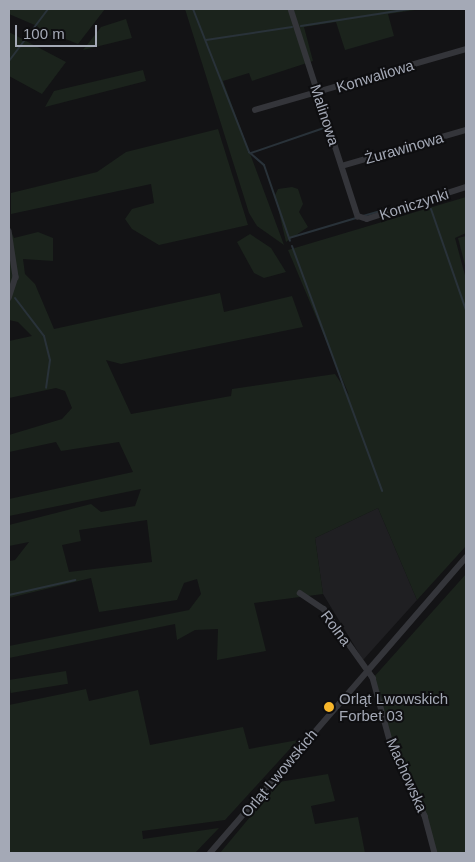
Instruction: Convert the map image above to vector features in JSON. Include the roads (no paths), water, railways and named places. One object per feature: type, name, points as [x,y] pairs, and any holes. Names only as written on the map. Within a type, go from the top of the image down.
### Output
[{"type":"street","name":"Malinowa","points":[[291,9],[317,94],[362,220]]},
{"type":"street","name":"Konwaliowa","points":[[255,110],[317,94],[466,49]]},
{"type":"street","name":"Żurawinowa","points":[[342,166],[466,130]]},
{"type":"street","name":"Koniczynki","points":[[362,220],[466,187]]},
{"type":"street","points":[[9,231],[16,277],[9,298]]},
{"type":"street","name":"Orląt Lwowskich","points":[[210,853],[366,670],[466,557]]},
{"type":"street","name":"Rolna","points":[[300,593],[324,609],[366,670]]},
{"type":"street","name":"Machowska","points":[[366,670],[373,678],[392,748],[425,816],[435,853]]},
{"type":"waterway","points":[[9,61],[48,9]]},
{"type":"waterway","points":[[193,9],[249,152],[264,165],[290,241]]},
{"type":"waterway","points":[[301,26],[410,9]]},
{"type":"waterway","points":[[206,40],[292,27]]},
{"type":"waterway","points":[[251,153],[324,128]]},
{"type":"waterway","points":[[363,216],[412,202]]},
{"type":"waterway","points":[[431,209],[466,310]]},
{"type":"waterway","points":[[289,238],[356,218]]},
{"type":"waterway","points":[[292,246],[382,491]]},
{"type":"waterway","points":[[15,298],[44,336],[50,360],[46,388]]},
{"type":"waterway","points":[[9,595],[75,580]]},
{"type":"place","name":"Orląt Lwowskich Forbet 03","points":[[329,707]]}]
